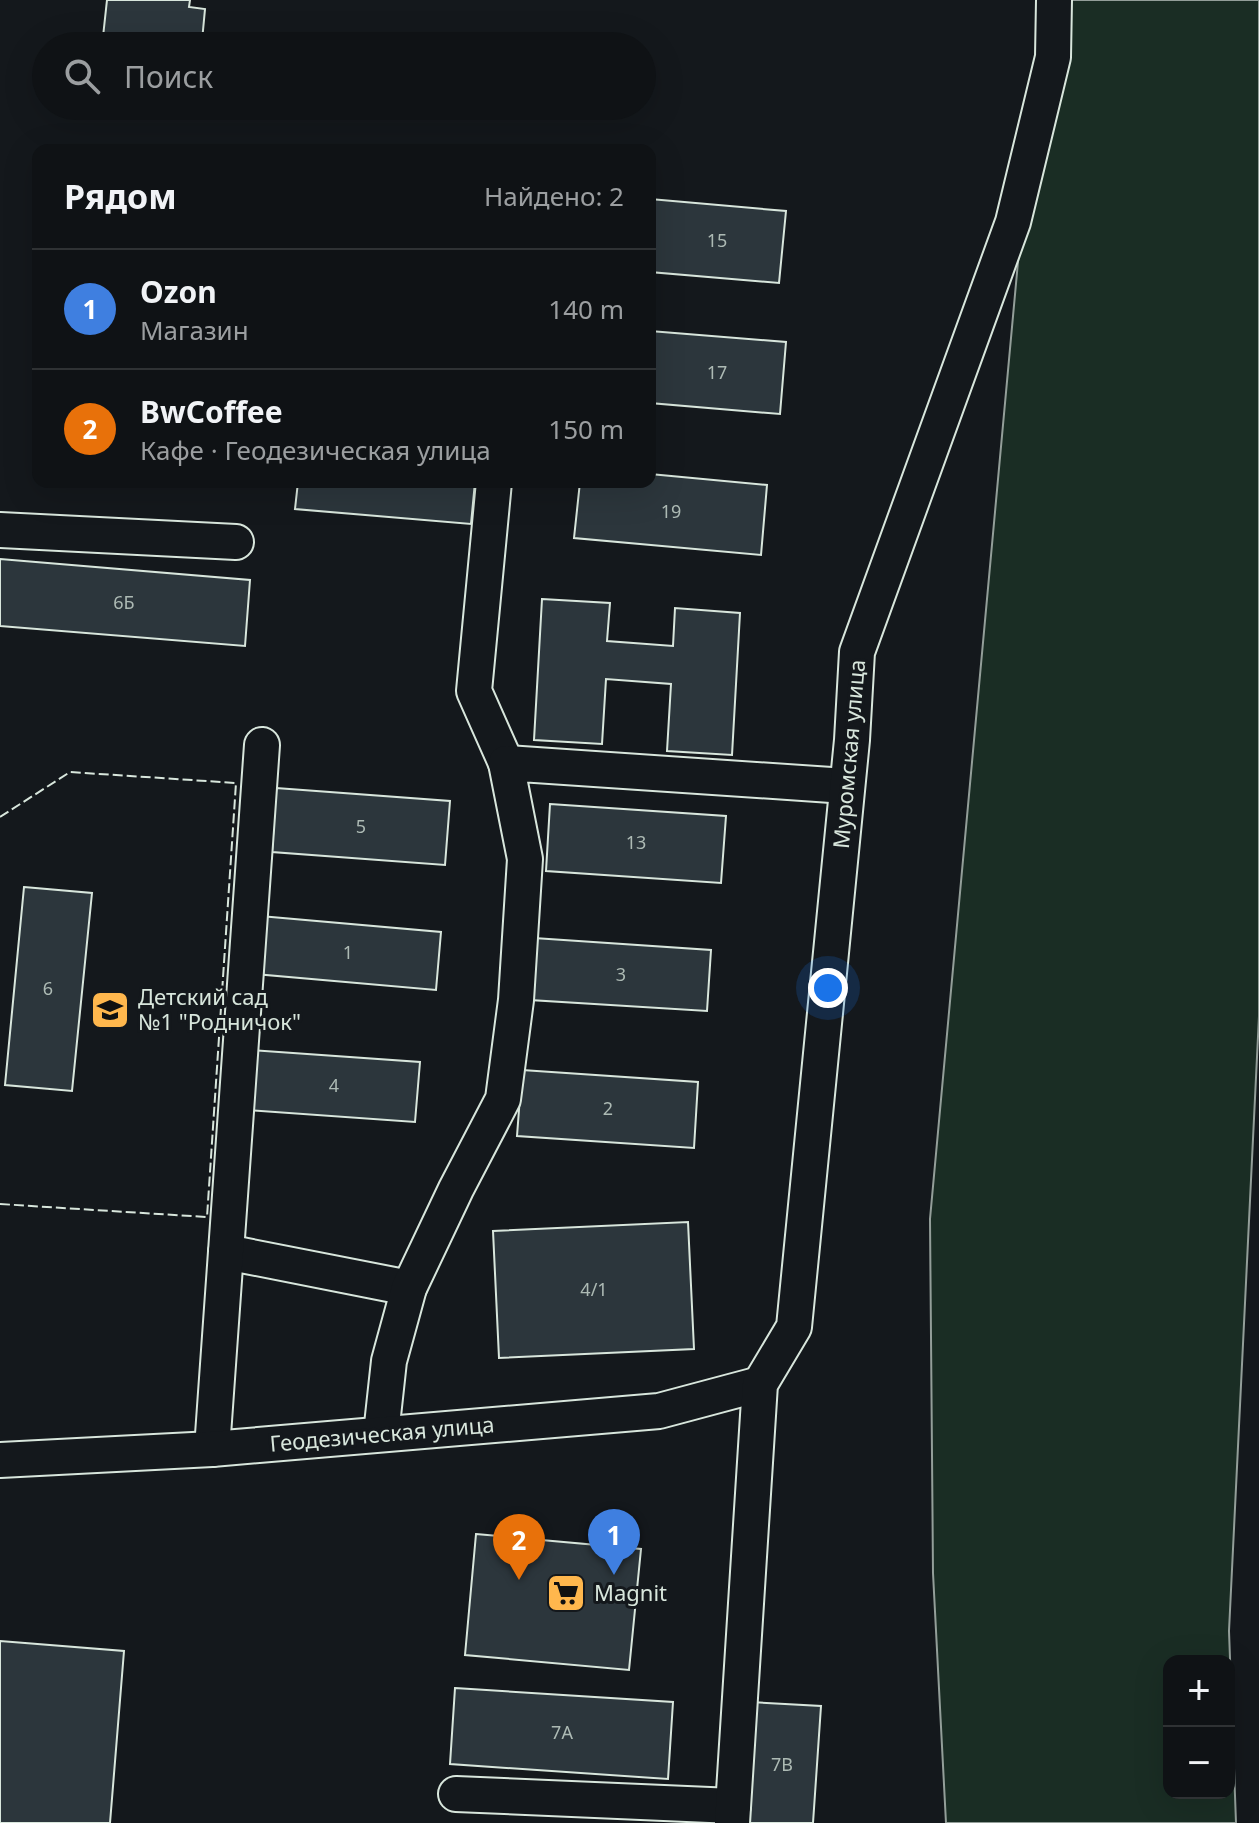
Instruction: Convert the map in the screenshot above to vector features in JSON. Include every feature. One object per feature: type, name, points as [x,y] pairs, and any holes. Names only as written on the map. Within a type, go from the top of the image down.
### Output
[{"type":"street","name":"Муромская улица","points":[[760,1384],[794,1327],[857,652],[1013,222],[1053,57],[1054,0]]},
{"type":"street","points":[[381,1434],[389,1361],[409,1288],[503,1099],[516,1000],[525,859],[506,763],[474,691],[493,488]]},
{"type":"street","points":[[0,530],[236,542]]},
{"type":"street","points":[[212,1449],[262,745]]},
{"type":"street","points":[[506,763],[846,786]]},
{"type":"street","points":[[226,1252],[409,1288]]},
{"type":"street","points":[[456,1794],[732,1815],[760,1384]]},
{"type":"street","name":"Геодезическая улица","points":[[0,1460],[212,1449],[659,1411],[760,1384]]},
{"type":"green space","points":[[1039,0],[1259,0],[1259,1016],[1230,1655],[1163,1655],[1163,1799],[1235,1799],[1235,1796],[1236,1823],[946,1823],[933,1573],[930,1219],[1036,66]]},
{"type":"building","points":[[107,0],[190,0],[189,7],[205,9],[203,32],[104,32]]},
{"type":"building","points":[[656,200],[786,211],[779,283],[656,273]]},
{"type":"building","points":[[656,331],[786,342],[780,414],[656,404]]},
{"type":"building","points":[[656,475],[767,485],[761,555],[574,538],[579,488],[656,488]]},
{"type":"building","points":[[297,488],[474,488],[471,524],[295,509]]},
{"type":"building","points":[[0,559],[250,580],[245,646],[0,626]]},
{"type":"building","points":[[542,599],[610,603],[607,641],[673,646],[675,608],[740,613],[732,755],[667,751],[671,684],[606,679],[602,744],[534,740]]},
{"type":"building","points":[[276,788],[450,801],[445,865],[272,852]]},
{"type":"building","points":[[550,804],[726,816],[721,883],[546,871]]},
{"type":"building","points":[[24,887],[92,893],[72,1091],[5,1085]]},
{"type":"building","points":[[260,916],[441,932],[436,990],[255,974]]},
{"type":"building","points":[[534,938],[711,950],[707,1011],[530,1000]]},
{"type":"building","points":[[252,1050],[420,1062],[415,1122],[248,1110]]},
{"type":"building","points":[[522,1070],[698,1082],[694,1148],[517,1136]]},
{"type":"building","points":[[688,1222],[694,1349],[499,1358],[493,1231]]},
{"type":"building","points":[[476,1534],[641,1549],[629,1670],[465,1655]]},
{"type":"building","points":[[0,1641],[124,1651],[110,1823],[0,1823]]},
{"type":"building","points":[[455,1688],[673,1702],[668,1779],[450,1764]]},
{"type":"building","points":[[751,1702],[821,1706],[813,1823],[743,1823]]},
{"type":"fence","points":[[0,817],[70,772],[236,783],[207,1217],[0,1204]]},
{"type":"place","name":"Детский сад №1 \"Родничок\"","points":[[110,1010]]},
{"type":"place","name":"Ozon","points":[[614,1575]]},
{"type":"place","name":"BwCoffee","points":[[519,1580]]},
{"type":"place","name":"Magnit","points":[[566,1593]]}]
